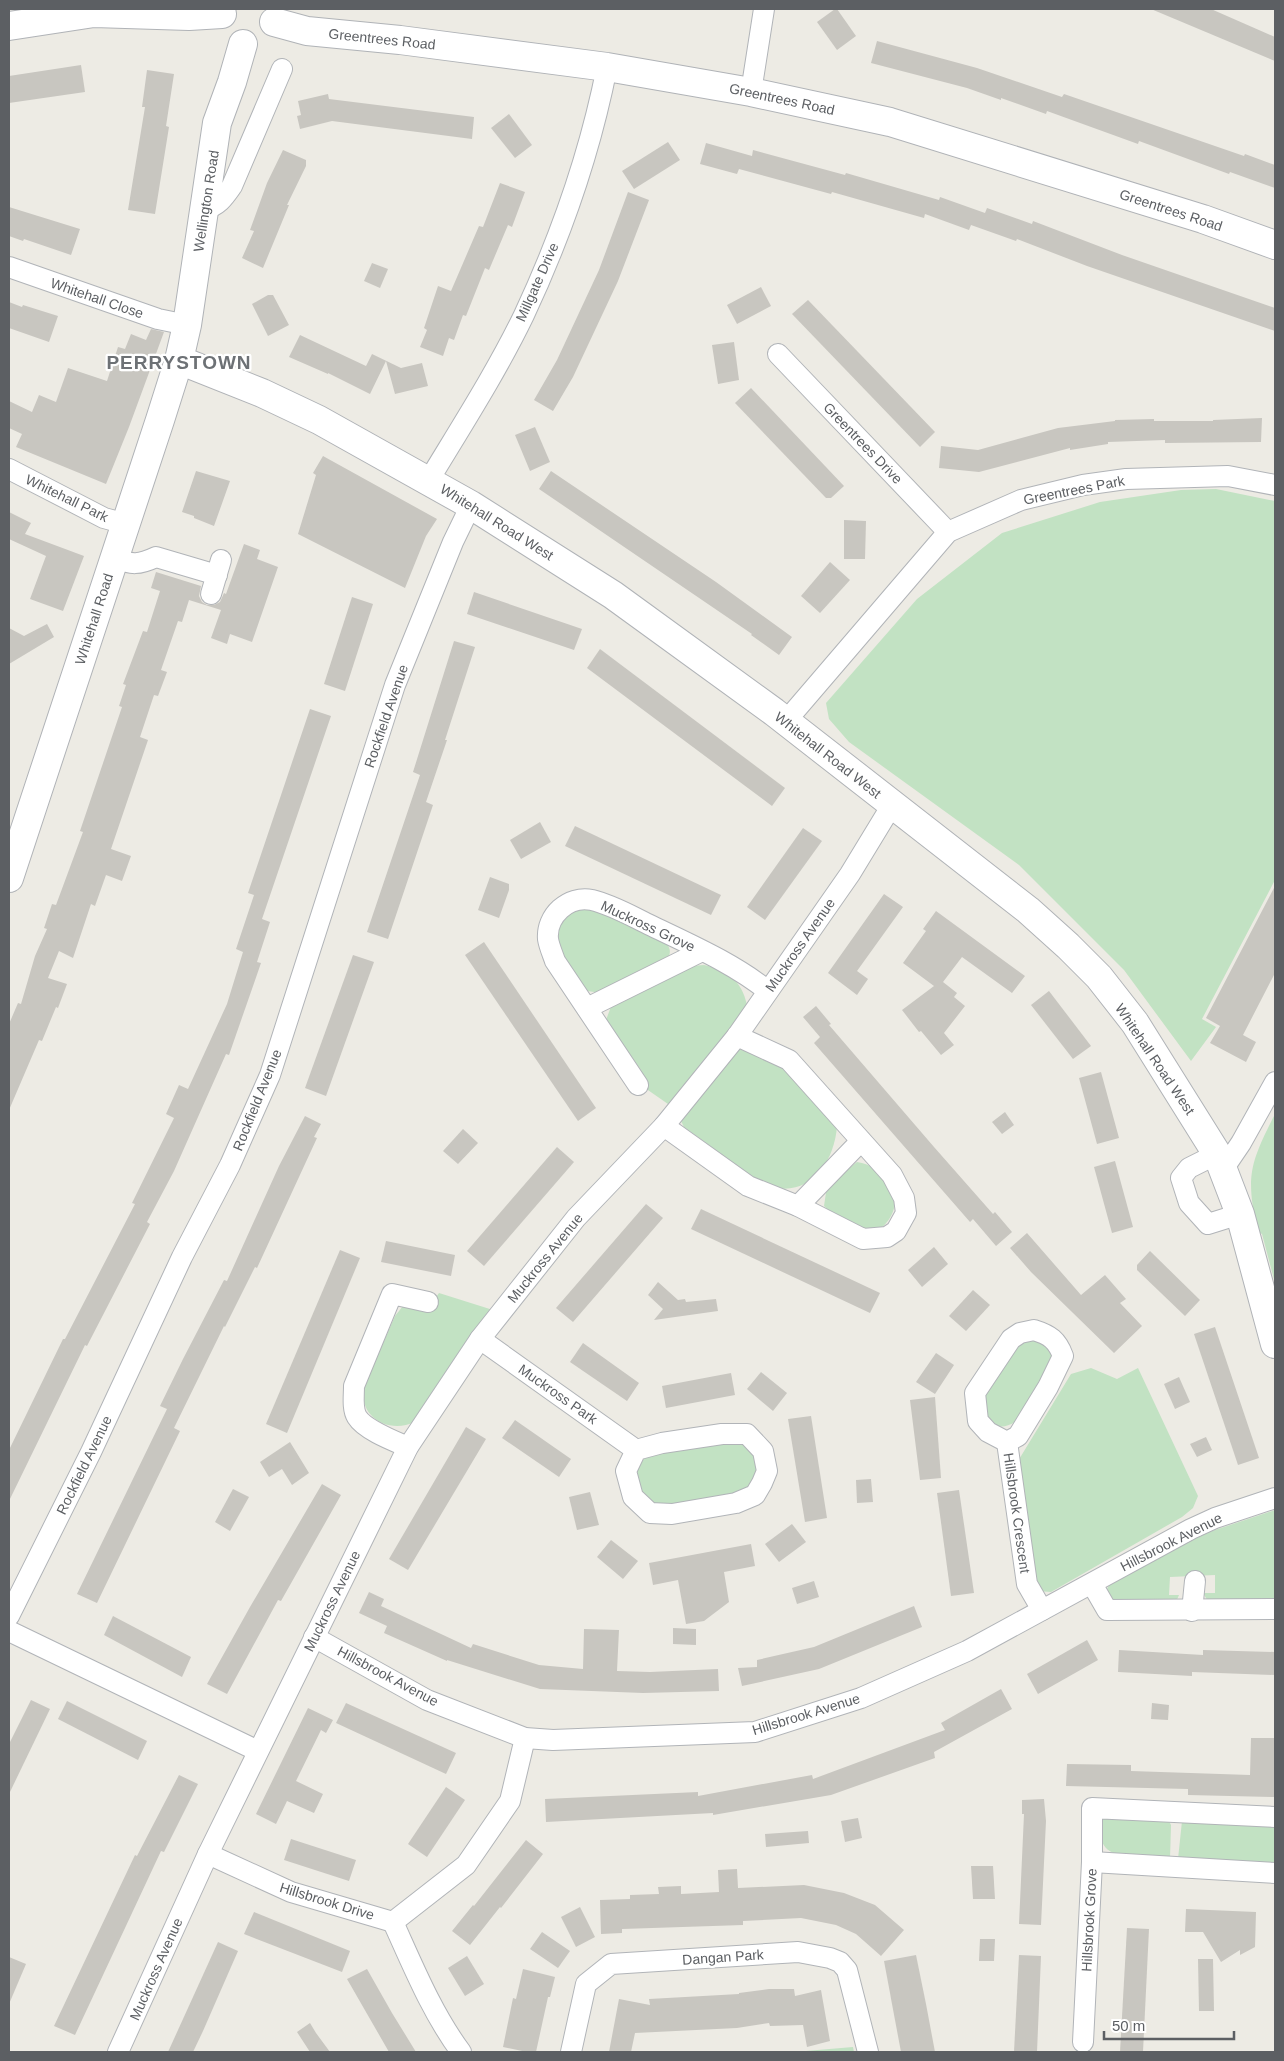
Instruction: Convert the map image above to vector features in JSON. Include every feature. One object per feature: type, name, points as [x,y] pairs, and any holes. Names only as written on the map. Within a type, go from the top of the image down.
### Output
[{"type":"street","points":[[751,92],[764,9]]},
{"type":"street","points":[[9,26],[94,13],[189,16],[222,12],[222,21],[226,34],[243,44],[257,43],[263,40],[268,35],[273,16]]},
{"type":"street","name":"Greentrees Road","points":[[273,16],[307,31],[400,40],[607,67],[751,92],[899,125],[1203,219],[1275,245]]},
{"type":"street","name":"Wellington Road","points":[[178,360],[186,325],[218,123],[243,44]]},
{"type":"street","name":"Millgate Drive","points":[[429,480],[523,317],[554,246],[577,182],[596,120],[607,67]]},
{"type":"street","points":[[204,209],[211,208],[222,201],[232,186],[282,69]]},
{"type":"street","name":"Whitehall Close","points":[[9,267],[158,319],[186,325]]},
{"type":"street","name":"Greentrees Drive","points":[[778,354],[948,532]]},
{"type":"street","name":"Whitehall Road West","points":[[178,360],[262,393],[319,420],[429,480],[613,595],[786,721],[1028,910],[1068,946],[1098,977],[1135,1023],[1221,1161],[1240,1214],[1275,1344]]},
{"type":"street","name":"Whitehall Road","points":[[9,878],[178,360]]},
{"type":"street","name":"Whitehall Park","points":[[9,469],[104,518],[126,524]]},
{"type":"street","name":"Greentrees Park","points":[[786,721],[948,532],[1021,500],[1083,485],[1126,479],[1228,476],[1275,486]]},
{"type":"street","name":"Rockfield Avenue","points":[[9,1616],[91,1452],[182,1257],[230,1165],[270,1075],[395,685],[470,505]]},
{"type":"street","points":[[114,558],[130,564],[145,562],[156,557],[219,567],[211,594]]},
{"type":"street","name":"Muckross Avenue","points":[[118,2052],[208,1854],[408,1447],[480,1339],[576,1218],[664,1126],[737,1036],[850,874],[892,805]]},
{"type":"street","name":"Muckross Grove","points":[[638,1085],[555,961],[548,939],[551,918],[564,906],[577,901],[591,900],[622,912],[751,977],[768,991]]},
{"type":"street","name":"Muckross Grove","points":[[587,1008],[702,951]]},
{"type":"street","points":[[664,1126],[748,1186],[798,1206],[863,1239],[887,1237],[896,1231],[906,1212],[904,1198],[892,1175],[789,1060],[737,1036]]},
{"type":"street","points":[[1240,1214],[1208,1224],[1189,1203],[1181,1178],[1189,1168],[1221,1161],[1242,1143],[1275,1082]]},
{"type":"street","points":[[798,1206],[861,1141]]},
{"type":"street","points":[[408,1447],[373,1430],[357,1418],[354,1386],[392,1294],[428,1302]]},
{"type":"street","name":"Hillsbrook Crescent","points":[[1034,1330],[1048,1334],[1058,1343],[1063,1356],[1048,1387],[1018,1436],[1006,1442],[988,1432],[978,1421],[975,1393],[1011,1339],[1020,1333],[1034,1330]]},
{"type":"street","name":"Muckross Park","points":[[480,1339],[636,1450]]},
{"type":"street","points":[[722,1434],[747,1434],[763,1451],[767,1471],[754,1495],[736,1504],[672,1514],[650,1513],[633,1497],[626,1471],[636,1450],[662,1443],[722,1434]]},
{"type":"street","name":"Hillsbrook Crescent","points":[[1006,1442],[1027,1584],[1042,1610]]},
{"type":"street","name":"Hillsbrook Avenue","points":[[314,1637],[427,1700],[525,1738],[553,1740],[755,1732],[860,1698],[967,1651],[1199,1525],[1275,1498]]},
{"type":"street","points":[[1192,1611],[1195,1581]]},
{"type":"street","points":[[1092,1584],[1107,1610],[1192,1611],[1275,1609]]},
{"type":"street","points":[[9,1631],[258,1751]]},
{"type":"street","name":"Hillsbrook Drive","points":[[393,1922],[466,1866],[510,1801],[525,1738]]},
{"type":"street","points":[[1092,1862],[1092,1808],[1275,1817]]},
{"type":"street","name":"Hillsbrook Drive","points":[[208,1854],[290,1892],[393,1922],[422,1985],[452,2040],[461,2052]]},
{"type":"street","name":"Hillsbrook Grove","points":[[1083,2042],[1092,1862],[1275,1873]]},
{"type":"street","name":"Dangan Park","points":[[571,2052],[586,1984],[611,1964],[798,1952],[830,1958],[840,1962],[847,1970],[868,2052]]},
{"type":"green space","points":[[1216,489],[1275,501],[1275,880],[1202,1019],[1216,1027],[1191,1061],[1124,970],[1019,865],[849,742],[829,719],[826,703],[917,599],[1002,533],[1100,502],[1181,490]]},
{"type":"green space","points":[[577,908],[598,909],[665,941],[670,950],[669,957],[602,993],[587,991],[557,946],[558,923]]},
{"type":"green space","points":[[704,965],[720,970],[732,978],[741,989],[747,1005],[708,1058],[668,1104],[645,1088],[641,1070],[606,1020],[612,1004],[691,966]]},
{"type":"green space","points":[[736,1048],[788,1068],[837,1126],[835,1141],[830,1155],[814,1177],[803,1185],[791,1188],[776,1188],[761,1183],[684,1127],[681,1121]]},
{"type":"green space","points":[[1275,1114],[1275,1283],[1262,1234],[1258,1232],[1251,1183],[1255,1158]]},
{"type":"green space","points":[[857,1162],[873,1168],[894,1193],[895,1204],[891,1216],[884,1226],[874,1231],[853,1228],[824,1206],[827,1186]]},
{"type":"green space","points":[[439,1293],[493,1310],[414,1422],[403,1426],[391,1426],[380,1422],[371,1415],[365,1406],[363,1389],[395,1316],[407,1301],[430,1306]]},
{"type":"green space","points":[[1040,1337],[1055,1356],[1015,1422],[1006,1426],[994,1425],[983,1415],[984,1390],[1015,1345]]},
{"type":"green space","points":[[1091,1368],[1117,1379],[1138,1368],[1198,1496],[1193,1508],[1182,1517],[1051,1592],[1037,1591],[1018,1461],[1071,1374]]},
{"type":"green space","points":[[733,1440],[749,1450],[756,1462],[755,1477],[745,1492],[661,1506],[648,1502],[642,1496],[635,1474],[639,1463],[649,1455]]},
{"type":"green space","points":[[1275,1510],[1275,1605],[1209,1603],[1203,1593],[1215,1593],[1215,1575],[1170,1577],[1169,1595],[1179,1595],[1176,1602],[1116,1601],[1110,1597],[1107,1589],[1111,1581],[1194,1537]]},
{"type":"green space","points":[[1100,1818],[1169,1821],[1171,1825],[1170,1859],[1115,1854],[1103,1844]]},
{"type":"green space","points":[[1275,1820],[1275,1865],[1178,1859],[1182,1821]]},
{"type":"green space","points":[[853,2047],[854,2052],[794,2052]]},
{"type":"building","points":[[837,9],[856,36],[837,50],[817,22]]},
{"type":"building","points":[[1151,9],[1211,9],[1275,37],[1275,61]]},
{"type":"building","points":[[877,41],[977,68],[1062,97],[1064,94],[1275,165],[1275,188],[1230,172],[1229,174],[1139,141],[1138,144],[1047,111],[1046,114],[967,88],[871,63]]},
{"type":"building","points":[[81,65],[85,92],[9,103],[9,76]]},
{"type":"building","points":[[147,70],[174,74],[166,126],[169,127],[155,214],[128,210],[145,107],[142,107]]},
{"type":"building","points":[[328,94],[329,99],[474,117],[472,139],[332,121],[300,129],[297,116],[301,115],[298,101]]},
{"type":"building","points":[[509,114],[532,145],[515,158],[491,128]]},
{"type":"building","points":[[668,142],[680,160],[634,189],[622,171]]},
{"type":"building","points":[[706,143],[752,156],[753,150],[845,175],[846,173],[939,200],[940,197],[985,213],[987,208],[1032,224],[1033,221],[1122,255],[1275,308],[1275,331],[1087,266],[1017,239],[1016,241],[971,225],[969,230],[925,214],[924,218],[832,192],[831,194],[739,169],[737,174],[700,164]]},
{"type":"building","points":[[283,150],[306,160],[306,166],[287,205],[289,205],[263,268],[242,258],[254,231],[250,230],[267,183]]},
{"type":"building","points":[[500,183],[525,192],[512,227],[508,225],[489,270],[485,268],[466,316],[463,315],[454,340],[449,338],[443,356],[420,347],[427,330],[424,328],[438,286],[451,291],[479,226],[483,227]]},
{"type":"building","points":[[628,192],[649,200],[618,281],[573,377],[553,411],[534,400],[557,360],[599,270]]},
{"type":"building","points":[[9,207],[80,229],[71,255],[24,239],[23,241],[9,236]]},
{"type":"building","points":[[372,263],[388,269],[380,288],[364,281]]},
{"type":"building","points":[[761,287],[771,306],[737,324],[727,305]]},
{"type":"building","points":[[268,295],[273,295],[289,325],[268,336],[252,304]]},
{"type":"building","points":[[808,300],[935,432],[920,447],[792,314]]},
{"type":"building","points":[[9,302],[58,316],[49,342],[9,328]]},
{"type":"building","points":[[151,329],[164,332],[106,484],[16,447],[22,434],[9,428],[9,401],[32,412],[39,395],[56,402],[68,368],[107,381],[118,347],[125,349],[131,334],[146,340]]},
{"type":"building","points":[[300,335],[366,366],[372,354],[401,368],[422,363],[428,386],[395,394],[386,361],[370,394],[328,373],[289,357]]},
{"type":"building","points":[[734,342],[739,380],[718,384],[712,345]]},
{"type":"building","points":[[751,388],[844,486],[831,498],[826,498],[735,403]]},
{"type":"building","points":[[1262,418],[1261,442],[1165,443],[1165,440],[1108,442],[1108,444],[1070,450],[1070,448],[979,472],[939,468],[941,446],[978,450],[1058,428],[1115,420],[1213,421]]},
{"type":"building","points":[[535,427],[550,462],[530,471],[515,435]]},
{"type":"building","points":[[323,456],[437,519],[426,536],[405,588],[298,534],[316,475],[313,473]]},
{"type":"building","points":[[196,471],[230,481],[214,526],[182,512]]},
{"type":"building","points":[[551,471],[716,582],[792,637],[779,655],[752,634],[539,489]]},
{"type":"building","points":[[9,512],[31,523],[25,534],[84,556],[63,611],[30,599],[46,556],[9,539]]},
{"type":"building","points":[[844,520],[866,521],[865,559],[844,559]]},
{"type":"building","points":[[244,544],[260,550],[257,559],[278,567],[252,642],[230,634],[227,644],[211,638],[221,610],[189,600],[182,622],[178,621],[161,670],[167,672],[158,696],[154,695],[140,737],[148,740],[111,849],[131,856],[122,881],[106,875],[95,906],[91,904],[73,958],[59,951],[48,978],[67,984],[42,1041],[39,1040],[9,1110],[9,1024],[18,1003],[21,1004],[35,956],[47,929],[44,928],[52,904],[56,905],[83,832],[80,831],[122,707],[119,706],[126,685],[123,684],[143,631],[147,632],[160,591],[151,588],[156,572],[201,586],[199,596],[202,602],[207,605],[214,605],[220,602],[224,593],[226,594]]},
{"type":"building","points":[[830,562],[850,580],[820,613],[801,596]]},
{"type":"building","points":[[474,592],[582,629],[574,650],[467,614]]},
{"type":"building","points":[[352,597],[373,604],[345,691],[324,684]]},
{"type":"building","points":[[47,624],[54,637],[9,664],[9,628],[24,636]]},
{"type":"building","points":[[454,641],[475,647],[426,802],[433,805],[388,939],[367,932],[420,775],[413,772]]},
{"type":"building","points":[[600,649],[785,788],[772,806],[587,668]]},
{"type":"building","points":[[310,709],[331,716],[262,919],[270,922],[257,962],[261,963],[229,1055],[226,1054],[174,1171],[147,1222],[150,1224],[87,1346],[85,1345],[9,1501],[9,1450],[63,1339],[65,1339],[135,1204],[132,1203],[174,1118],[166,1114],[179,1085],[188,1089],[227,1004],[243,952],[236,949],[254,895],[248,893]]},
{"type":"building","points":[[540,822],[551,842],[521,859],[510,840]]},
{"type":"building","points":[[575,826],[721,895],[711,915],[565,846]]},
{"type":"building","points":[[803,828],[822,841],[765,920],[747,907]]},
{"type":"building","points":[[490,877],[509,884],[509,890],[499,918],[478,910]]},
{"type":"building","points":[[1275,886],[1275,973],[1243,1035],[1256,1042],[1246,1062],[1210,1043],[1220,1026],[1206,1018]]},
{"type":"building","points":[[884,894],[903,907],[857,971],[868,979],[857,995],[828,973]]},
{"type":"building","points":[[936,911],[1025,976],[1012,993],[962,957],[943,982],[957,993],[954,997],[965,1006],[944,1033],[954,1045],[941,1055],[921,1031],[919,1032],[902,1010],[934,986],[903,963],[926,931],[923,929]]},
{"type":"building","points":[[484,942],[596,1108],[578,1121],[465,955]]},
{"type":"building","points":[[353,955],[374,962],[326,1096],[305,1088]]},
{"type":"building","points":[[1049,991],[1091,1046],[1073,1059],[1031,1005]]},
{"type":"building","points":[[816,1006],[831,1024],[829,1025],[934,1147],[993,1214],[995,1212],[1012,1232],[996,1246],[973,1219],[970,1222],[814,1043],[820,1037],[803,1017]]},
{"type":"building","points":[[1101,1072],[1119,1138],[1097,1144],[1079,1078]]},
{"type":"building","points":[[1005,1112],[1014,1125],[1002,1134],[992,1122]]},
{"type":"building","points":[[305,1116],[321,1124],[314,1137],[317,1138],[257,1268],[255,1267],[224,1326],[174,1428],[180,1431],[97,1603],[77,1594],[167,1409],[160,1406],[224,1280],[227,1281],[279,1166]]},
{"type":"building","points":[[463,1129],[478,1143],[458,1164],[443,1151]]},
{"type":"building","points":[[557,1147],[574,1162],[484,1266],[467,1251]]},
{"type":"building","points":[[1115,1161],[1133,1227],[1112,1233],[1094,1167]]},
{"type":"building","points":[[646,1204],[663,1218],[573,1322],[556,1308]]},
{"type":"building","points":[[701,1209],[880,1293],[870,1313],[691,1229]]},
{"type":"building","points":[[1027,1233],[1081,1295],[1105,1275],[1126,1299],[1120,1303],[1142,1326],[1114,1353],[1031,1272],[1010,1248]]},
{"type":"building","points":[[386,1241],[455,1255],[451,1276],[381,1262]]},
{"type":"building","points":[[934,1247],[948,1264],[922,1287],[908,1270]]},
{"type":"building","points":[[340,1250],[360,1258],[287,1433],[266,1424]]},
{"type":"building","points":[[1150,1251],[1200,1300],[1185,1316],[1137,1270],[1137,1265]]},
{"type":"building","points":[[658,1282],[678,1300],[685,1299],[686,1302],[716,1299],[718,1311],[654,1320],[663,1309],[648,1295]]},
{"type":"building","points":[[973,1290],[990,1305],[966,1331],[949,1316]]},
{"type":"building","points":[[1215,1327],[1259,1458],[1238,1465],[1194,1334]]},
{"type":"building","points":[[583,1343],[639,1383],[627,1401],[570,1362]]},
{"type":"building","points":[[936,1353],[954,1365],[935,1394],[916,1382]]},
{"type":"building","points":[[761,1372],[787,1393],[773,1411],[747,1389]]},
{"type":"building","points":[[731,1373],[735,1395],[666,1408],[662,1386]]},
{"type":"building","points":[[1179,1377],[1190,1402],[1175,1409],[1164,1384]]},
{"type":"building","points":[[935,1397],[941,1478],[920,1480],[910,1400]]},
{"type":"building","points":[[811,1416],[827,1518],[805,1522],[788,1419]]},
{"type":"building","points":[[515,1420],[571,1459],[559,1477],[502,1438]]},
{"type":"building","points":[[466,1427],[486,1439],[408,1570],[389,1559]]},
{"type":"building","points":[[1206,1437],[1212,1450],[1197,1457],[1190,1444]]},
{"type":"building","points":[[290,1442],[309,1473],[292,1485],[282,1469],[269,1477],[260,1462]]},
{"type":"building","points":[[871,1479],[873,1502],[857,1503],[856,1480]]},
{"type":"building","points":[[322,1484],[341,1495],[281,1601],[278,1600],[227,1694],[207,1684],[250,1607]]},
{"type":"building","points":[[233,1489],[249,1497],[230,1531],[215,1522]]},
{"type":"building","points":[[959,1490],[974,1593],[951,1596],[937,1493]]},
{"type":"building","points":[[590,1492],[599,1525],[577,1530],[569,1497]]},
{"type":"building","points":[[792,1524],[806,1542],[779,1562],[765,1544]]},
{"type":"building","points":[[611,1540],[638,1561],[623,1579],[597,1557]]},
{"type":"building","points":[[751,1544],[755,1566],[724,1572],[729,1602],[704,1621],[686,1624],[678,1580],[653,1585],[649,1563]]},
{"type":"building","points":[[814,1581],[819,1597],[797,1604],[792,1588]]},
{"type":"building","points":[[369,1592],[384,1599],[381,1606],[471,1648],[473,1644],[539,1665],[583,1669],[584,1629],[619,1630],[617,1671],[650,1672],[718,1669],[719,1691],[643,1693],[540,1689],[447,1661],[384,1633],[387,1626],[359,1613]]},
{"type":"building","points":[[914,1606],[922,1627],[819,1669],[742,1686],[738,1668],[757,1667],[757,1660],[814,1647]]},
{"type":"building","points":[[113,1616],[191,1657],[182,1677],[104,1635]]},
{"type":"building","points":[[673,1628],[696,1629],[696,1645],[673,1644]]},
{"type":"building","points":[[1087,1640],[1098,1660],[1038,1694],[1027,1674]]},
{"type":"building","points":[[1119,1650],[1203,1655],[1203,1650],[1275,1652],[1275,1675],[1192,1672],[1192,1676],[1118,1672]]},
{"type":"building","points":[[1001,1689],[1012,1709],[934,1752],[935,1758],[831,1795],[713,1815],[713,1813],[546,1822],[545,1799],[698,1792],[698,1796],[812,1775],[813,1779],[945,1730],[941,1723]]},
{"type":"building","points":[[31,1700],[50,1709],[9,1794],[9,1744]]},
{"type":"building","points":[[67,1701],[147,1741],[138,1760],[58,1719]]},
{"type":"building","points":[[346,1703],[456,1753],[446,1774],[336,1723]]},
{"type":"building","points":[[1152,1703],[1169,1705],[1168,1720],[1151,1719]]},
{"type":"building","points":[[308,1708],[333,1720],[326,1733],[321,1730],[296,1781],[323,1794],[314,1813],[287,1801],[276,1824],[256,1814]]},
{"type":"building","points":[[1251,1738],[1275,1738],[1275,1797],[1188,1795],[1188,1789],[1066,1786],[1067,1764],[1131,1765],[1131,1771],[1250,1775]]},
{"type":"building","points":[[179,1775],[198,1784],[164,1852],[161,1851],[75,2035],[54,2026],[135,1855],[137,1856]]},
{"type":"building","points":[[446,1787],[465,1800],[427,1857],[408,1844]]},
{"type":"building","points":[[1044,1799],[1046,1821],[1041,1925],[1019,1924],[1024,1814],[1022,1814],[1022,1800]]},
{"type":"building","points":[[858,1818],[862,1838],[845,1842],[841,1821]]},
{"type":"building","points":[[808,1831],[809,1843],[766,1847],[765,1834]]},
{"type":"building","points":[[291,1839],[356,1860],[349,1881],[284,1860]]},
{"type":"building","points":[[526,1840],[543,1854],[470,1945],[452,1931]]},
{"type":"building","points":[[971,1866],[993,1866],[995,1899],[973,1899]]},
{"type":"building","points":[[737,1869],[738,1888],[804,1885],[844,1893],[875,1905],[904,1930],[881,1956],[856,1934],[836,1925],[801,1918],[743,1921],[743,1925],[622,1929],[622,1933],[601,1934],[600,1900],[630,1899],[630,1895],[659,1894],[658,1887],[681,1886],[681,1894],[719,1892],[718,1870]]},
{"type":"building","points":[[580,1907],[595,1937],[576,1947],[561,1917]]},
{"type":"building","points":[[1186,1909],[1256,1912],[1255,1947],[1240,1955],[1240,1950],[1221,1962],[1203,1932],[1185,1932]]},
{"type":"building","points":[[254,1912],[350,1951],[342,1972],[244,1934]]},
{"type":"building","points":[[1127,1928],[1149,1929],[1143,2052],[1120,2052]]},
{"type":"building","points":[[542,1932],[570,1951],[558,1968],[530,1949]]},
{"type":"building","points":[[980,1939],[995,1939],[994,1961],[979,1961]]},
{"type":"building","points":[[218,1942],[238,1951],[203,2031],[193,2052],[168,2052]]},
{"type":"building","points":[[916,1955],[935,2052],[901,2052],[884,1961]]},
{"type":"building","points":[[1019,1955],[1041,1956],[1037,2052],[1014,2052]]},
{"type":"building","points":[[467,1956],[484,1984],[465,1996],[448,1968]]},
{"type":"building","points":[[9,1957],[26,1964],[9,2004]]},
{"type":"building","points":[[1198,1959],[1213,1959],[1214,2011],[1199,2011]]},
{"type":"building","points":[[367,1969],[416,2052],[389,2052],[347,1979]]},
{"type":"building","points":[[523,1969],[555,1977],[550,1997],[548,1997],[536,2052],[503,2047],[513,1998],[516,1999]]},
{"type":"building","points":[[769,1989],[794,1989],[795,1996],[821,1990],[830,2041],[807,2047],[803,2025],[770,2026],[769,2023],[737,2028],[635,2033],[631,2052],[609,2052],[619,1999],[650,2005],[649,1999],[739,1994]]},
{"type":"building","points":[[310,2023],[330,2052],[310,2052],[297,2032]]},
{"type":"district","name":"PERRYSTOWN","points":[[179,362]]}]
